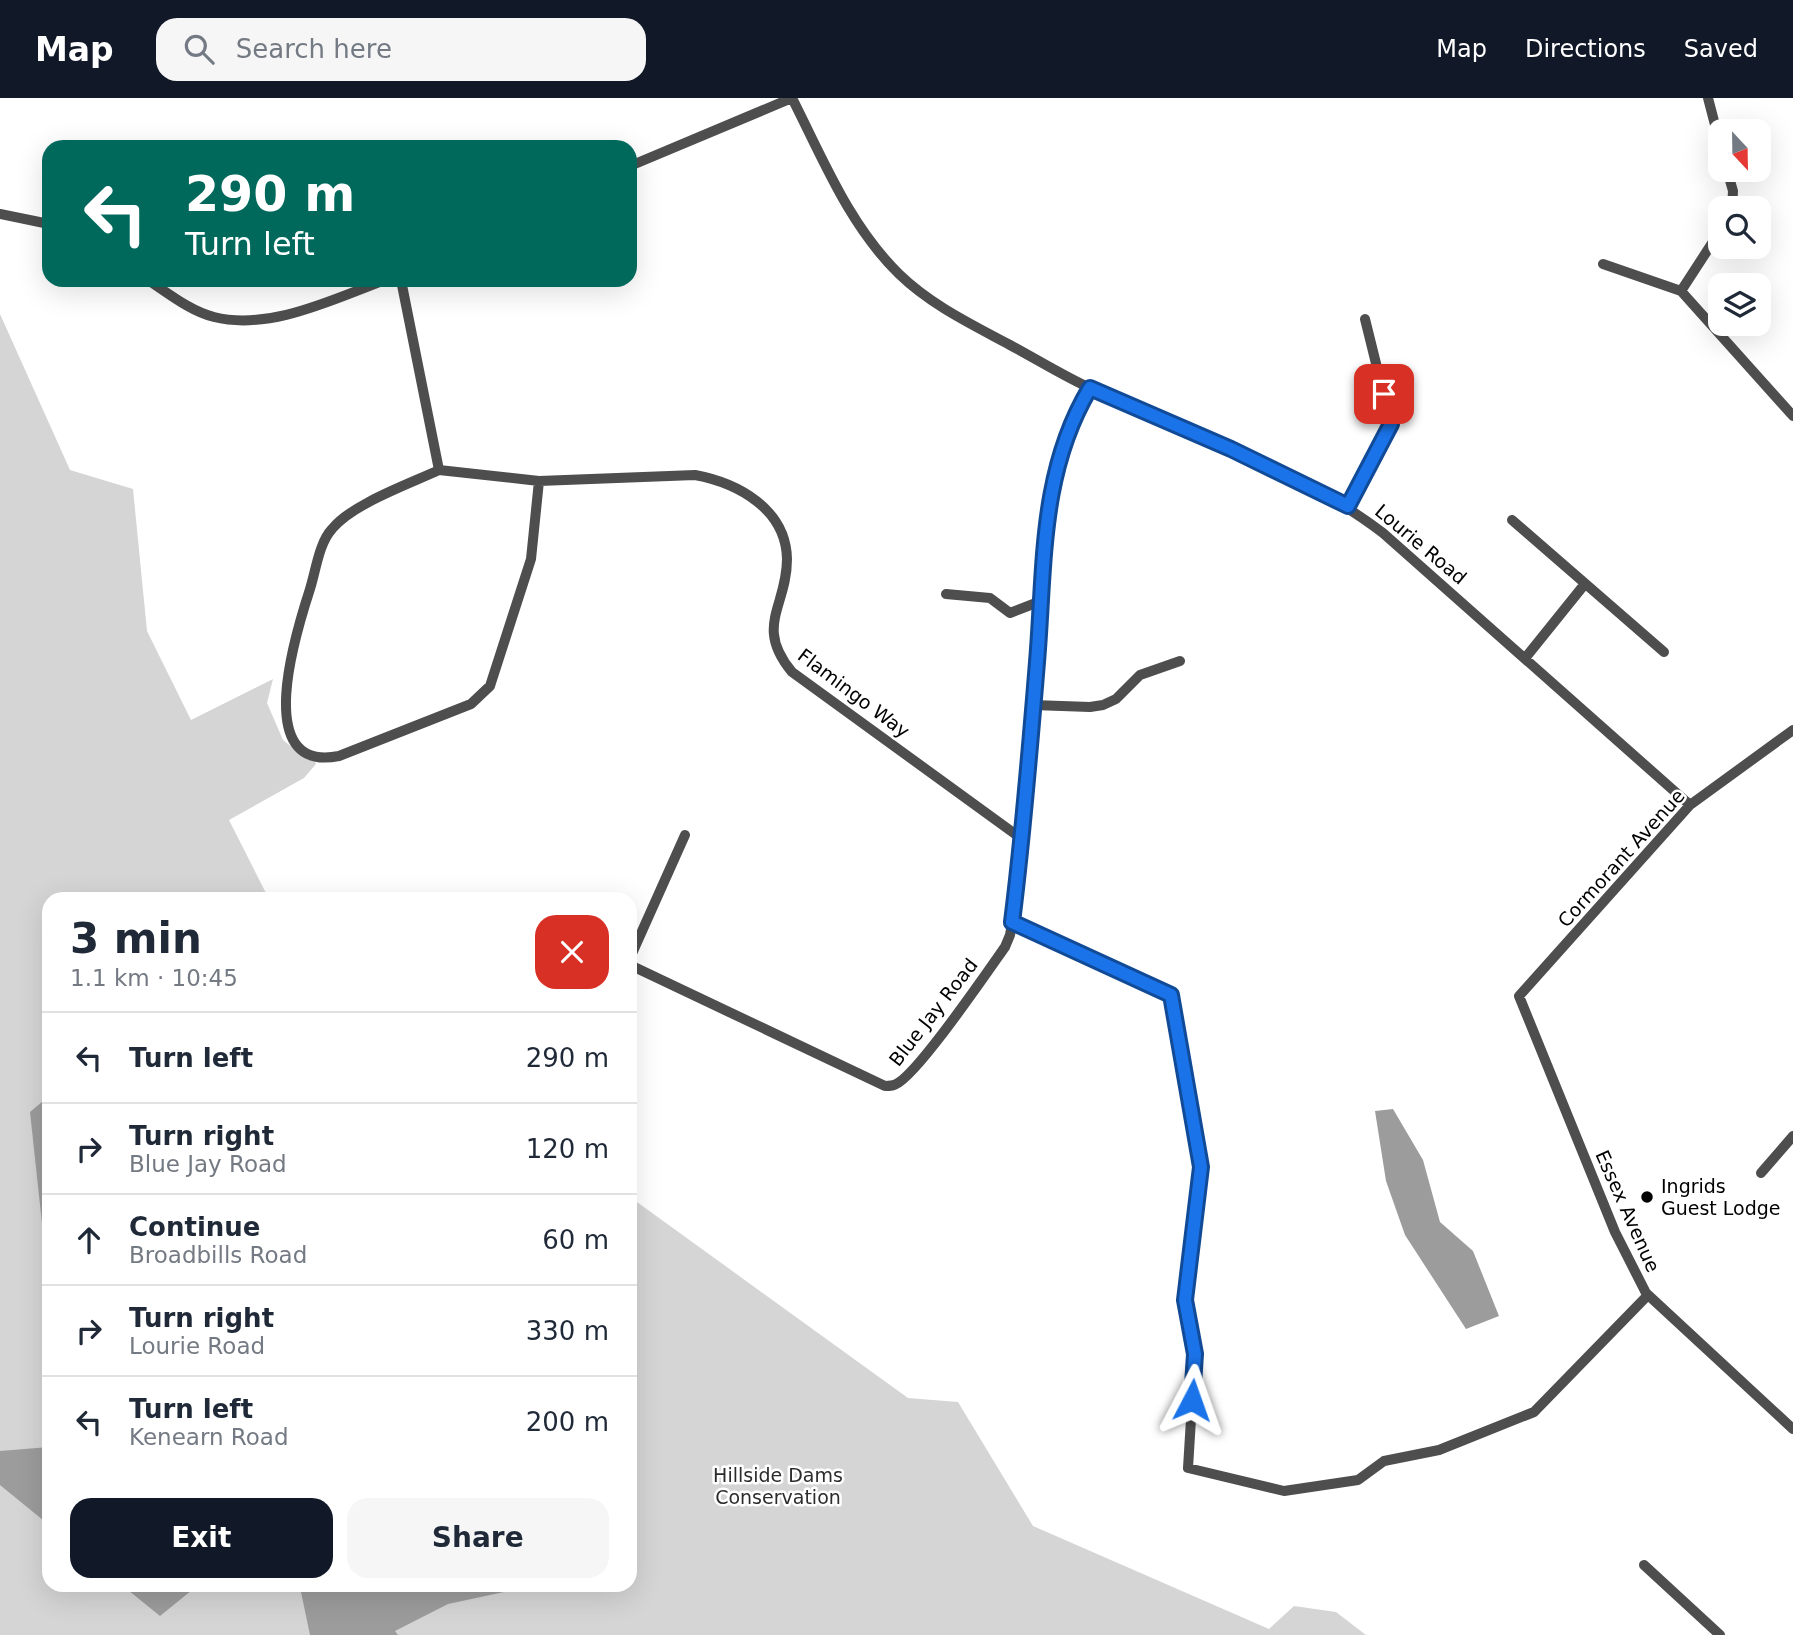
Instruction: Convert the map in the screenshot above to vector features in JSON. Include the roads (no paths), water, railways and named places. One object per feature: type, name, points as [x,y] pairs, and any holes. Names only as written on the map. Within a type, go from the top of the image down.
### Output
[{"type":"street","points":[[637,163],[792,98]]},
{"type":"street","name":"Lourie Road","points":[[792,98],[846,207],[897,273],[940,307],[1090,388],[1231,449],[1348,506],[1383,533],[1525,657],[1690,805]]},
{"type":"street","points":[[1708,98],[1713,119]]},
{"type":"street","points":[[0,214],[42,223]]},
{"type":"street","points":[[1681,291],[1708,249]]},
{"type":"street","points":[[1603,264],[1681,291],[1793,416]]},
{"type":"street","points":[[160,287],[205,313],[239,319],[299,311],[366,287]]},
{"type":"street","points":[[402,287],[439,470],[354,512],[335,525],[325,540],[301,615],[284,702],[285,719],[295,742],[313,757],[324,759],[471,704],[490,686],[531,559],[538,481]]},
{"type":"street","points":[[1348,506],[1391,424],[1365,319]]},
{"type":"street","name":"Blue Jay Road","points":[[637,968],[890,1086],[903,1079],[972,994],[1005,947],[1012,922],[1033,705],[1045,520],[1052,480],[1076,413],[1090,388]]},
{"type":"street","name":"Flamingo Way","points":[[439,470],[538,481],[695,475],[718,479],[741,489],[762,504],[780,530],[786,554],[773,637],[783,660],[792,672],[1022,839]]},
{"type":"street","points":[[1512,520],[1664,652]]},
{"type":"street","points":[[1525,657],[1584,585]]},
{"type":"street","points":[[946,594],[990,598],[1010,613],[1041,601]]},
{"type":"street","points":[[1033,705],[1103,705],[1116,699],[1140,675],[1180,662]]},
{"type":"street","name":"Cormorant Avenue","points":[[1519,996],[1690,805],[1793,730]]},
{"type":"street","points":[[637,942],[685,835]]},
{"type":"street","points":[[1012,922],[1171,995],[1201,1167],[1185,1300],[1195,1354],[1188,1468],[1284,1491],[1358,1480],[1384,1461],[1439,1450],[1534,1412],[1648,1295]]},
{"type":"street","name":"Essex Avenue","points":[[1519,996],[1615,1232],[1648,1295],[1793,1429]]},
{"type":"street","points":[[1761,1173],[1793,1136]]},
{"type":"street","points":[[1644,1565],[1720,1635]]},
{"type":"place","name":"Ingrids Guest Lodge","points":[[1647,1197]]},
{"type":"park label","name":"Hillside Dams Conservation","points":[[778,1486]]}]
